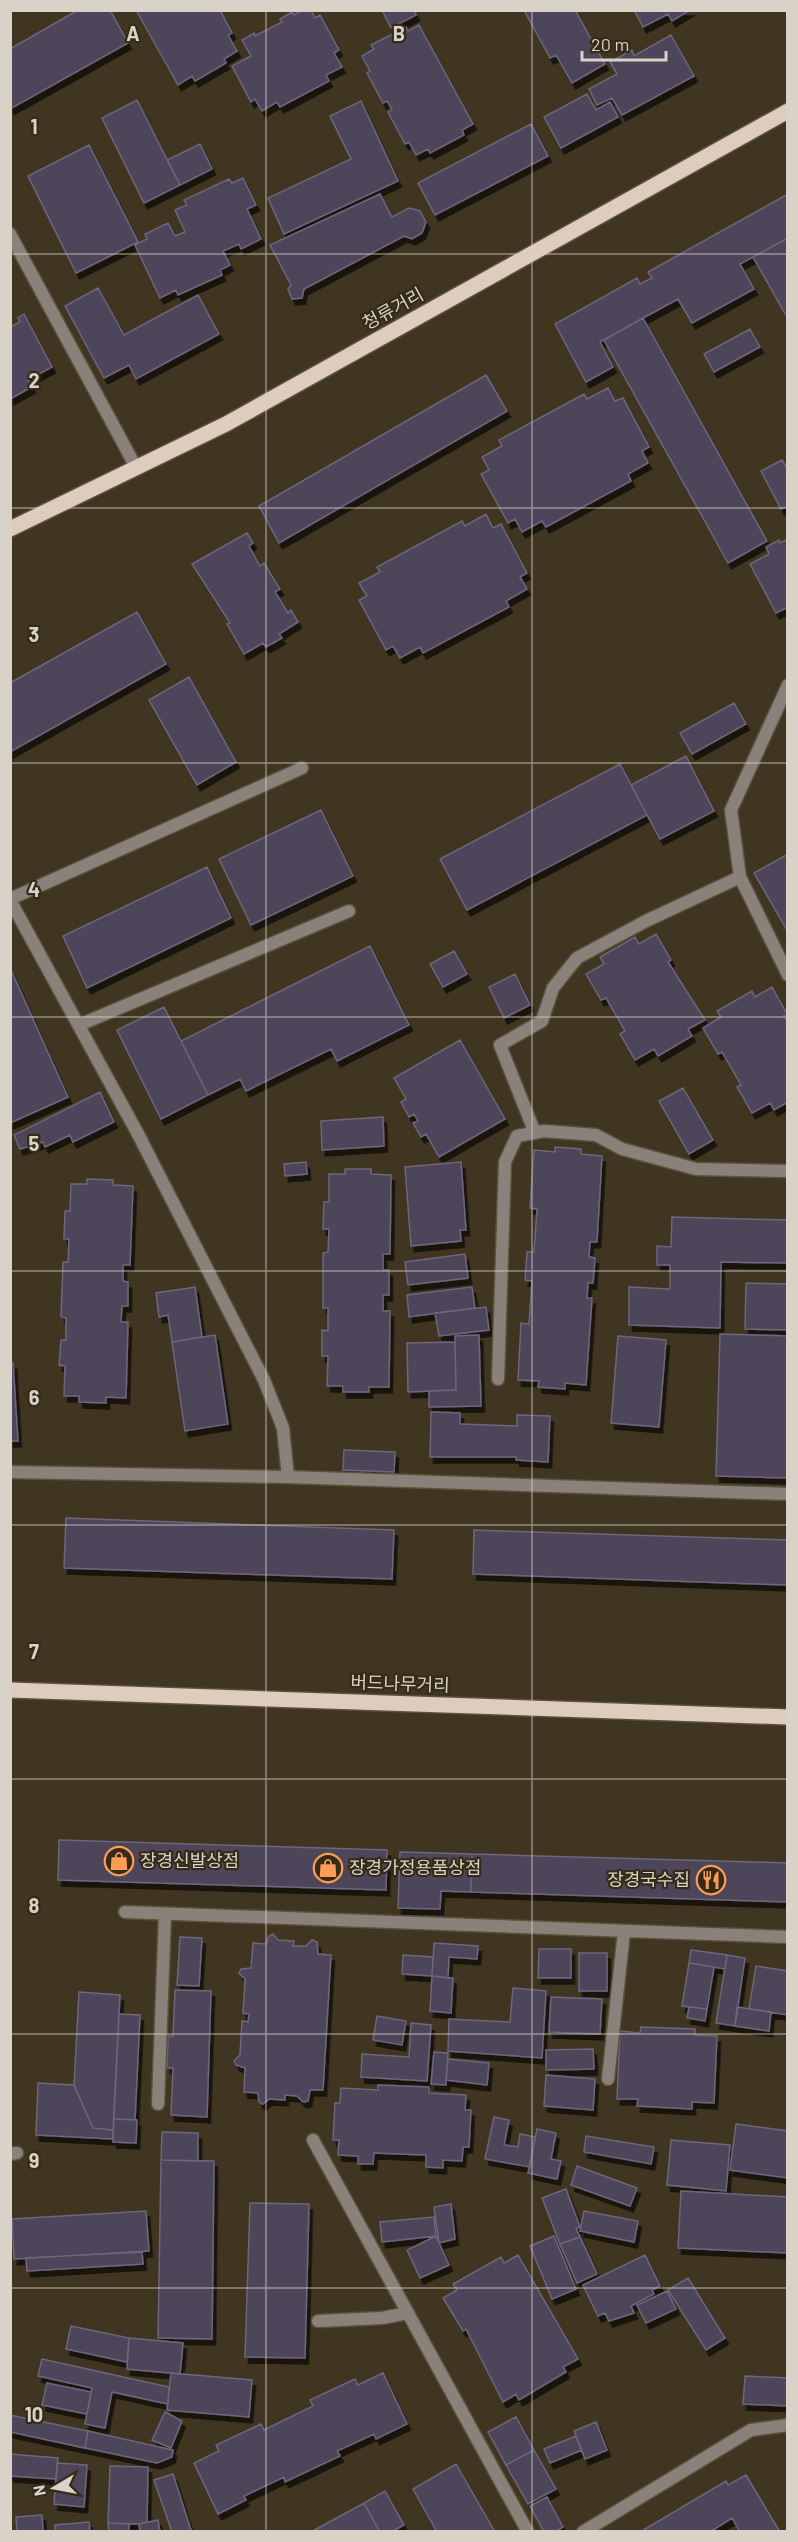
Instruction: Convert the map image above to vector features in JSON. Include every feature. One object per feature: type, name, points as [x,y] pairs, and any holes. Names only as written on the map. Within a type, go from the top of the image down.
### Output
[{"type":"main road","name":"청류거리","points":[[10,529],[226,424],[788,111]]},
{"type":"main road","name":"버드나무거리","points":[[10,1690],[788,1717]]},
{"type":"street","points":[[10,234],[137,469]]},
{"type":"street","points":[[788,685],[731,810],[740,877],[788,975]]},
{"type":"street","points":[[288,1477],[283,1428],[264,1380],[138,1134],[10,899],[302,768]]},
{"type":"street","points":[[535,1133],[500,1045],[542,1022],[553,988],[577,958],[646,921],[740,877]]},
{"type":"street","points":[[79,1025],[349,911]]},
{"type":"street","points":[[498,1379],[505,1162],[517,1136],[544,1131],[596,1135],[622,1149],[696,1169],[788,1171]]},
{"type":"street","points":[[10,1472],[288,1477],[788,1494]]},
{"type":"street","points":[[125,1912],[788,1937]]},
{"type":"street","points":[[158,2104],[165,1914]]},
{"type":"street","points":[[608,2079],[624,1932]]},
{"type":"street","points":[[313,2140],[528,2532]]},
{"type":"street","points":[[318,2321],[382,2318],[408,2313]]},
{"type":"street","points":[[583,2532],[751,2430],[788,2425]]},
{"type":"building","points":[[78,10],[110,10],[128,43],[10,109],[10,49]]},
{"type":"building","points":[[136,10],[220,10],[232,33],[228,35],[237,51],[224,59],[226,63],[195,81],[192,76],[178,85]]},
{"type":"building","points":[[303,10],[311,10],[315,18],[320,15],[339,50],[334,53],[342,67],[326,75],[329,81],[280,107],[277,102],[262,111],[255,99],[251,102],[232,66],[251,56],[242,40],[282,22],[280,19],[292,12],[294,15]]},
{"type":"building","points":[[382,10],[414,10],[416,15],[391,28]]},
{"type":"building","points":[[524,10],[575,10],[605,64],[572,83],[556,55],[550,58]]},
{"type":"building","points":[[634,10],[690,10],[672,21],[668,14],[643,27]]},
{"type":"building","points":[[419,25],[473,124],[462,130],[464,135],[430,153],[428,149],[416,155],[409,142],[405,144],[388,112],[392,110],[387,101],[383,103],[367,73],[370,71],[362,56],[374,49],[371,45],[406,27],[408,31]]},
{"type":"building","points":[[671,35],[694,76],[622,115],[612,98],[597,105],[589,89],[617,74],[610,62],[632,50],[634,56]]},
{"type":"building","points":[[587,94],[596,110],[610,102],[618,117],[561,148],[544,117]]},
{"type":"building","points":[[137,100],[180,185],[144,203],[102,118]]},
{"type":"building","points":[[361,101],[398,181],[284,234],[268,198],[351,159],[330,116]]},
{"type":"building","points":[[531,124],[548,156],[435,215],[418,183]]},
{"type":"building","points":[[200,144],[212,169],[180,185],[167,160]]},
{"type":"building","points":[[89,145],[138,242],[76,273],[28,176]]},
{"type":"building","points":[[243,178],[256,205],[247,209],[261,239],[241,249],[239,244],[223,251],[230,265],[220,270],[222,275],[178,295],[176,290],[160,298],[135,245],[147,239],[145,234],[168,223],[175,236],[185,232],[175,210],[187,205],[184,200],[229,179],[232,183]]},
{"type":"building","points":[[380,194],[392,217],[409,208],[420,211],[426,222],[422,233],[412,239],[404,236],[304,289],[302,298],[292,299],[288,289],[291,285],[270,245]]},
{"type":"building","points":[[788,194],[788,238],[740,264],[754,289],[692,323],[678,299],[643,318],[600,342],[613,367],[586,382],[555,324],[637,278],[640,284],[652,278],[648,272]]},
{"type":"building","points":[[788,238],[788,319],[753,257]]},
{"type":"building","points":[[98,288],[124,335],[198,295],[219,334],[136,379],[129,365],[104,378],[65,306]]},
{"type":"building","points":[[24,314],[52,367],[28,380],[32,387],[10,399],[10,327],[20,322],[18,318]]},
{"type":"building","points":[[643,318],[767,541],[728,563],[604,340]]},
{"type":"building","points":[[750,329],[760,347],[714,372],[704,354]]},
{"type":"building","points":[[486,375],[507,411],[279,543],[259,506]]},
{"type":"building","points":[[608,388],[615,401],[623,398],[649,447],[642,451],[648,463],[628,474],[631,481],[546,527],[542,521],[522,532],[515,519],[508,523],[481,474],[489,470],[482,457],[502,446],[499,440],[584,394],[587,399]]},
{"type":"building","points":[[782,460],[788,470],[788,506],[781,509],[761,471]]},
{"type":"building","points":[[486,514],[493,528],[501,524],[527,573],[520,577],[527,589],[506,601],[509,607],[423,653],[420,647],[400,658],[393,646],[386,650],[359,600],[367,596],[359,583],[380,572],[377,567],[462,521],[465,526]]},
{"type":"building","points":[[247,533],[253,543],[249,546],[260,566],[264,563],[280,589],[275,592],[288,613],[291,610],[298,622],[279,634],[282,638],[266,647],[263,643],[244,654],[227,624],[230,623],[192,564]]},
{"type":"building","points":[[788,539],[788,607],[776,613],[750,564],[769,554],[766,547],[779,540],[780,543]]},
{"type":"building","points":[[137,612],[166,664],[10,752],[10,683]]},
{"type":"building","points":[[189,677],[236,762],[197,785],[149,700]]},
{"type":"building","points":[[734,703],[746,724],[692,754],[680,733]]},
{"type":"building","points":[[686,756],[714,811],[660,839],[631,785]]},
{"type":"building","points":[[620,764],[647,815],[467,910],[440,859]]},
{"type":"building","points":[[321,810],[353,876],[251,925],[219,859]]},
{"type":"building","points":[[788,854],[788,932],[754,873]]},
{"type":"building","points":[[207,867],[231,918],[87,988],[63,936]]},
{"type":"building","points":[[656,934],[671,960],[668,962],[705,1020],[688,1029],[692,1036],[658,1056],[654,1049],[635,1060],[620,1034],[625,1031],[606,998],[601,1000],[586,974],[604,964],[600,957],[635,937],[639,944]]},
{"type":"building","points":[[370,946],[409,1025],[337,1061],[331,1049],[246,1091],[240,1079],[208,1095],[181,1041]]},
{"type":"building","points":[[454,951],[467,974],[443,987],[430,964]]},
{"type":"building","points":[[10,968],[68,1097],[10,1123]]},
{"type":"building","points":[[515,974],[530,1005],[504,1018],[489,987]]},
{"type":"building","points":[[772,987],[787,1014],[784,1016],[788,1022],[788,1102],[774,1110],[770,1103],[752,1113],[737,1087],[741,1085],[722,1052],[718,1054],[703,1028],[721,1017],[717,1011],[752,991],[755,997]]},
{"type":"building","points":[[164,1007],[208,1095],[161,1119],[117,1030]]},
{"type":"building","points":[[460,1040],[505,1119],[439,1157],[426,1134],[421,1137],[413,1123],[418,1121],[414,1114],[409,1117],[401,1102],[406,1099],[394,1078]]},
{"type":"building","points":[[683,1088],[713,1140],[689,1154],[659,1101]]},
{"type":"building","points":[[100,1092],[114,1122],[73,1142],[70,1135],[45,1147],[43,1142],[20,1149],[14,1135]]},
{"type":"building","points":[[383,1117],[384,1146],[322,1150],[321,1121]]},
{"type":"building","points":[[555,1147],[581,1149],[581,1154],[602,1156],[597,1242],[590,1242],[589,1257],[595,1258],[593,1283],[588,1283],[587,1298],[592,1298],[586,1385],[565,1383],[565,1389],[538,1387],[539,1381],[518,1380],[521,1323],[529,1324],[532,1281],[525,1280],[527,1252],[534,1252],[537,1209],[530,1208],[534,1150],[555,1152]]},
{"type":"building","points":[[306,1162],[307,1174],[285,1176],[284,1164]]},
{"type":"building","points":[[461,1162],[466,1230],[460,1230],[461,1241],[411,1246],[405,1167]]},
{"type":"building","points":[[345,1169],[371,1169],[371,1174],[391,1175],[390,1254],[383,1254],[383,1270],[389,1270],[389,1295],[383,1295],[383,1311],[390,1311],[389,1387],[369,1387],[369,1392],[343,1392],[343,1386],[327,1386],[328,1356],[322,1356],[322,1330],[328,1331],[328,1308],[323,1308],[323,1253],[328,1252],[329,1229],[323,1229],[324,1202],[329,1202],[329,1174],[345,1174]]},
{"type":"building","points":[[87,1179],[113,1180],[113,1185],[133,1186],[130,1265],[123,1265],[123,1281],[128,1282],[128,1306],[122,1306],[121,1322],[128,1322],[126,1398],[106,1397],[106,1403],[79,1402],[79,1396],[64,1396],[65,1366],[59,1365],[61,1340],[66,1340],[66,1318],[61,1317],[63,1262],[68,1262],[69,1239],[64,1239],[65,1211],[70,1211],[71,1184],[87,1184]]},
{"type":"building","points":[[672,1217],[788,1220],[788,1263],[721,1262],[720,1328],[629,1325],[629,1287],[670,1289],[670,1265],[657,1265],[657,1246],[671,1247]]},
{"type":"building","points":[[465,1254],[468,1278],[408,1285],[405,1262]]},
{"type":"building","points":[[746,1283],[788,1284],[788,1330],[745,1329]]},
{"type":"building","points":[[195,1287],[202,1337],[172,1342],[168,1315],[159,1317],[156,1293]]},
{"type":"building","points":[[472,1287],[475,1308],[409,1317],[407,1295]]},
{"type":"building","points":[[486,1307],[489,1330],[439,1336],[435,1313]]},
{"type":"building","points":[[720,1334],[788,1336],[788,1478],[716,1476]]},
{"type":"building","points":[[215,1335],[228,1424],[185,1431],[172,1342]]},
{"type":"building","points":[[479,1335],[481,1406],[429,1407],[429,1391],[456,1390],[455,1336]]},
{"type":"building","points":[[618,1336],[666,1340],[659,1427],[611,1423]]},
{"type":"building","points":[[455,1342],[456,1390],[408,1392],[407,1343]]},
{"type":"building","points":[[13,1363],[18,1441],[10,1441],[10,1364]]},
{"type":"building","points":[[431,1412],[460,1413],[460,1424],[517,1426],[517,1415],[550,1416],[548,1462],[516,1460],[516,1457],[430,1457]]},
{"type":"building","points":[[344,1450],[395,1452],[394,1472],[343,1470]]},
{"type":"building","points":[[66,1518],[394,1530],[392,1579],[64,1568]]},
{"type":"building","points":[[474,1530],[788,1540],[788,1585],[473,1574]]},
{"type":"building","points":[[59,1840],[387,1850],[386,1890],[58,1880]]},
{"type":"building","points":[[400,1852],[472,1854],[471,1892],[441,1891],[440,1909],[398,1908]]},
{"type":"building","points":[[472,1854],[788,1863],[788,1902],[471,1892]]},
{"type":"building","points":[[273,1934],[278,1940],[294,1941],[293,1946],[306,1946],[312,1940],[317,1942],[318,1954],[331,1955],[323,2090],[310,2090],[308,2101],[303,2102],[297,2096],[285,2095],[285,2100],[269,2099],[263,2104],[259,2102],[258,2093],[244,2092],[245,2068],[236,2065],[234,2061],[240,2055],[242,2021],[248,2022],[249,2014],[243,2013],[245,1979],[239,1973],[241,1969],[251,1968],[253,1943],[266,1944],[269,1936]]},
{"type":"building","points":[[180,1937],[202,1938],[199,1986],[177,1985]]},
{"type":"building","points":[[434,1943],[478,1946],[477,1959],[449,1957],[448,1978],[432,1976]]},
{"type":"building","points":[[539,1949],[571,1949],[571,1978],[538,1978]]},
{"type":"building","points":[[691,1950],[727,1955],[725,1969],[689,1963]]},
{"type":"building","points":[[579,1953],[607,1953],[607,1991],[579,1991]]},
{"type":"building","points":[[403,1955],[433,1957],[432,1976],[402,1974]]},
{"type":"building","points":[[727,1955],[745,1958],[735,2026],[716,2023]]},
{"type":"building","points":[[689,1963],[714,1967],[707,2009],[682,2006]]},
{"type":"building","points":[[756,1966],[788,1971],[788,2015],[749,2009]]},
{"type":"building","points":[[432,1976],[453,1978],[451,2013],[430,2011]]},
{"type":"building","points":[[513,1988],[546,1991],[542,2058],[448,2051],[449,2019],[510,2022]]},
{"type":"building","points":[[175,1990],[211,1991],[207,2117],[171,2115],[173,2068],[167,2068],[168,2036],[173,2036]]},
{"type":"building","points":[[79,1992],[120,1995],[113,2130],[93,2128],[74,2085]]},
{"type":"building","points":[[551,1997],[602,1999],[600,2034],[549,2032]]},
{"type":"building","points":[[689,2007],[707,2009],[705,2021],[687,2018]]},
{"type":"building","points":[[737,2007],[771,2012],[769,2031],[735,2026]]},
{"type":"building","points":[[119,2014],[140,2015],[135,2120],[114,2119]]},
{"type":"building","points":[[377,2016],[406,2021],[402,2045],[373,2040]]},
{"type":"building","points":[[411,2023],[431,2025],[427,2081],[361,2077],[362,2054],[409,2057]]},
{"type":"building","points":[[641,2027],[695,2029],[695,2035],[717,2036],[714,2103],[692,2102],[692,2109],[637,2106],[638,2099],[617,2099],[620,2031],[640,2033]]},
{"type":"building","points":[[593,2049],[594,2069],[546,2070],[546,2050]]},
{"type":"building","points":[[434,2052],[448,2053],[446,2085],[431,2084]]},
{"type":"building","points":[[448,2059],[489,2063],[487,2085],[446,2080]]},
{"type":"building","points":[[546,2075],[595,2079],[593,2110],[544,2106]]},
{"type":"building","points":[[38,2083],[74,2085],[93,2128],[113,2130],[113,2139],[36,2135]]},
{"type":"building","points":[[378,2085],[429,2087],[429,2093],[466,2095],[465,2110],[471,2110],[469,2147],[463,2147],[462,2161],[443,2160],[443,2168],[426,2167],[426,2155],[374,2153],[373,2164],[358,2164],[358,2156],[338,2155],[339,2140],[333,2140],[335,2103],[340,2103],[341,2088],[378,2090]]},
{"type":"building","points":[[494,2117],[509,2120],[504,2145],[518,2147],[520,2134],[535,2137],[530,2167],[485,2159]]},
{"type":"building","points":[[114,2119],[137,2120],[136,2143],[113,2142]]},
{"type":"building","points":[[736,2124],[788,2131],[788,2178],[730,2170]]},
{"type":"building","points":[[537,2129],[556,2133],[551,2159],[561,2161],[557,2179],[528,2173]]},
{"type":"building","points":[[162,2132],[198,2133],[198,2161],[161,2160]]},
{"type":"building","points":[[586,2136],[654,2147],[651,2164],[584,2152]]},
{"type":"building","points":[[671,2140],[730,2145],[726,2191],[667,2185]]},
{"type":"building","points":[[161,2160],[214,2161],[212,2339],[158,2338]]},
{"type":"building","points":[[577,2166],[637,2188],[630,2206],[571,2185]]},
{"type":"building","points":[[566,2189],[580,2227],[576,2228],[580,2237],[560,2244],[542,2198]]},
{"type":"building","points":[[681,2191],[788,2197],[788,2253],[678,2248]]},
{"type":"building","points":[[250,2203],[309,2204],[305,2358],[245,2357]]},
{"type":"building","points":[[451,2204],[455,2239],[439,2243],[434,2207]]},
{"type":"building","points":[[146,2211],[149,2251],[14,2259],[12,2219]]},
{"type":"building","points":[[584,2211],[638,2221],[634,2242],[580,2231]]},
{"type":"building","points":[[434,2217],[436,2236],[382,2242],[380,2222]]},
{"type":"building","points":[[436,2236],[449,2265],[420,2278],[407,2250]]},
{"type":"building","points":[[554,2236],[576,2289],[552,2299],[530,2246]]},
{"type":"building","points":[[580,2237],[597,2274],[577,2283],[560,2244]]},
{"type":"building","points":[[142,2252],[143,2264],[27,2271],[26,2258]]},
{"type":"building","points":[[518,2255],[578,2359],[563,2367],[566,2372],[519,2400],[516,2394],[503,2402],[466,2329],[463,2331],[443,2298],[457,2290],[453,2284],[501,2257],[504,2263]]},
{"type":"building","points":[[645,2255],[660,2286],[652,2290],[654,2294],[631,2306],[634,2313],[609,2321],[605,2313],[598,2316],[583,2285]]},
{"type":"building","points":[[688,2278],[725,2338],[706,2350],[668,2290]]},
{"type":"building","points":[[667,2291],[676,2309],[646,2323],[637,2305]]},
{"type":"building","points":[[71,2326],[129,2338],[127,2362],[66,2349]]},
{"type":"building","points":[[129,2338],[183,2343],[180,2374],[127,2369]]},
{"type":"building","points":[[42,2359],[169,2387],[168,2404],[112,2392],[105,2428],[85,2424],[92,2388],[38,2376]]},
{"type":"building","points":[[171,2373],[252,2380],[249,2417],[167,2410]]},
{"type":"building","points":[[383,2373],[407,2424],[376,2439],[374,2434],[337,2451],[340,2456],[285,2482],[284,2477],[244,2496],[246,2500],[218,2514],[194,2463],[219,2451],[216,2445],[261,2424],[264,2430],[313,2406],[310,2400],[355,2379],[358,2385]]},
{"type":"building","points":[[745,2376],[788,2378],[788,2406],[743,2404]]},
{"type":"building","points":[[47,2383],[91,2392],[87,2414],[42,2405]]},
{"type":"building","points":[[165,2412],[182,2421],[171,2448],[152,2440]]},
{"type":"building","points":[[10,2415],[88,2431],[85,2448],[10,2432]]},
{"type":"building","points":[[516,2417],[534,2450],[506,2465],[488,2432]]},
{"type":"building","points":[[596,2422],[607,2450],[585,2459],[574,2431]]},
{"type":"building","points":[[88,2431],[173,2450],[172,2457],[157,2463],[85,2448]]},
{"type":"building","points":[[576,2436],[582,2450],[550,2463],[544,2449]]},
{"type":"building","points":[[534,2450],[556,2489],[528,2504],[506,2465]]},
{"type":"building","points":[[10,2454],[58,2458],[56,2479],[10,2476]]},
{"type":"building","points":[[57,2463],[87,2465],[84,2507],[54,2504]]},
{"type":"building","points":[[456,2464],[495,2532],[437,2532],[413,2489]]},
{"type":"building","points":[[110,2466],[148,2467],[147,2522],[108,2523]]},
{"type":"building","points":[[173,2474],[191,2530],[186,2532],[172,2532],[154,2480]]},
{"type":"building","points":[[746,2475],[780,2532],[740,2532],[732,2518],[710,2532],[640,2532],[726,2481],[728,2485]]},
{"type":"building","points":[[385,2491],[404,2525],[391,2532],[380,2532],[364,2503]]},
{"type":"building","points":[[547,2497],[563,2527],[555,2532],[544,2532],[530,2506]]},
{"type":"building","points":[[364,2503],[380,2532],[311,2532]]},
{"type":"building","points":[[42,2515],[43,2532],[17,2532],[16,2517]]},
{"type":"building","points":[[158,2520],[160,2532],[140,2532],[139,2524]]},
{"type":"building","points":[[89,2522],[90,2532],[55,2532],[55,2525]]},
{"type":"building","points":[[108,2523],[129,2524],[129,2532],[109,2532]]},
{"type":"place","name":"장경신발상점","points":[[119,1861]]},
{"type":"place","name":"장경가정용품상점","points":[[328,1868]]},
{"type":"place","name":"장경국수집","points":[[711,1880]]}]
